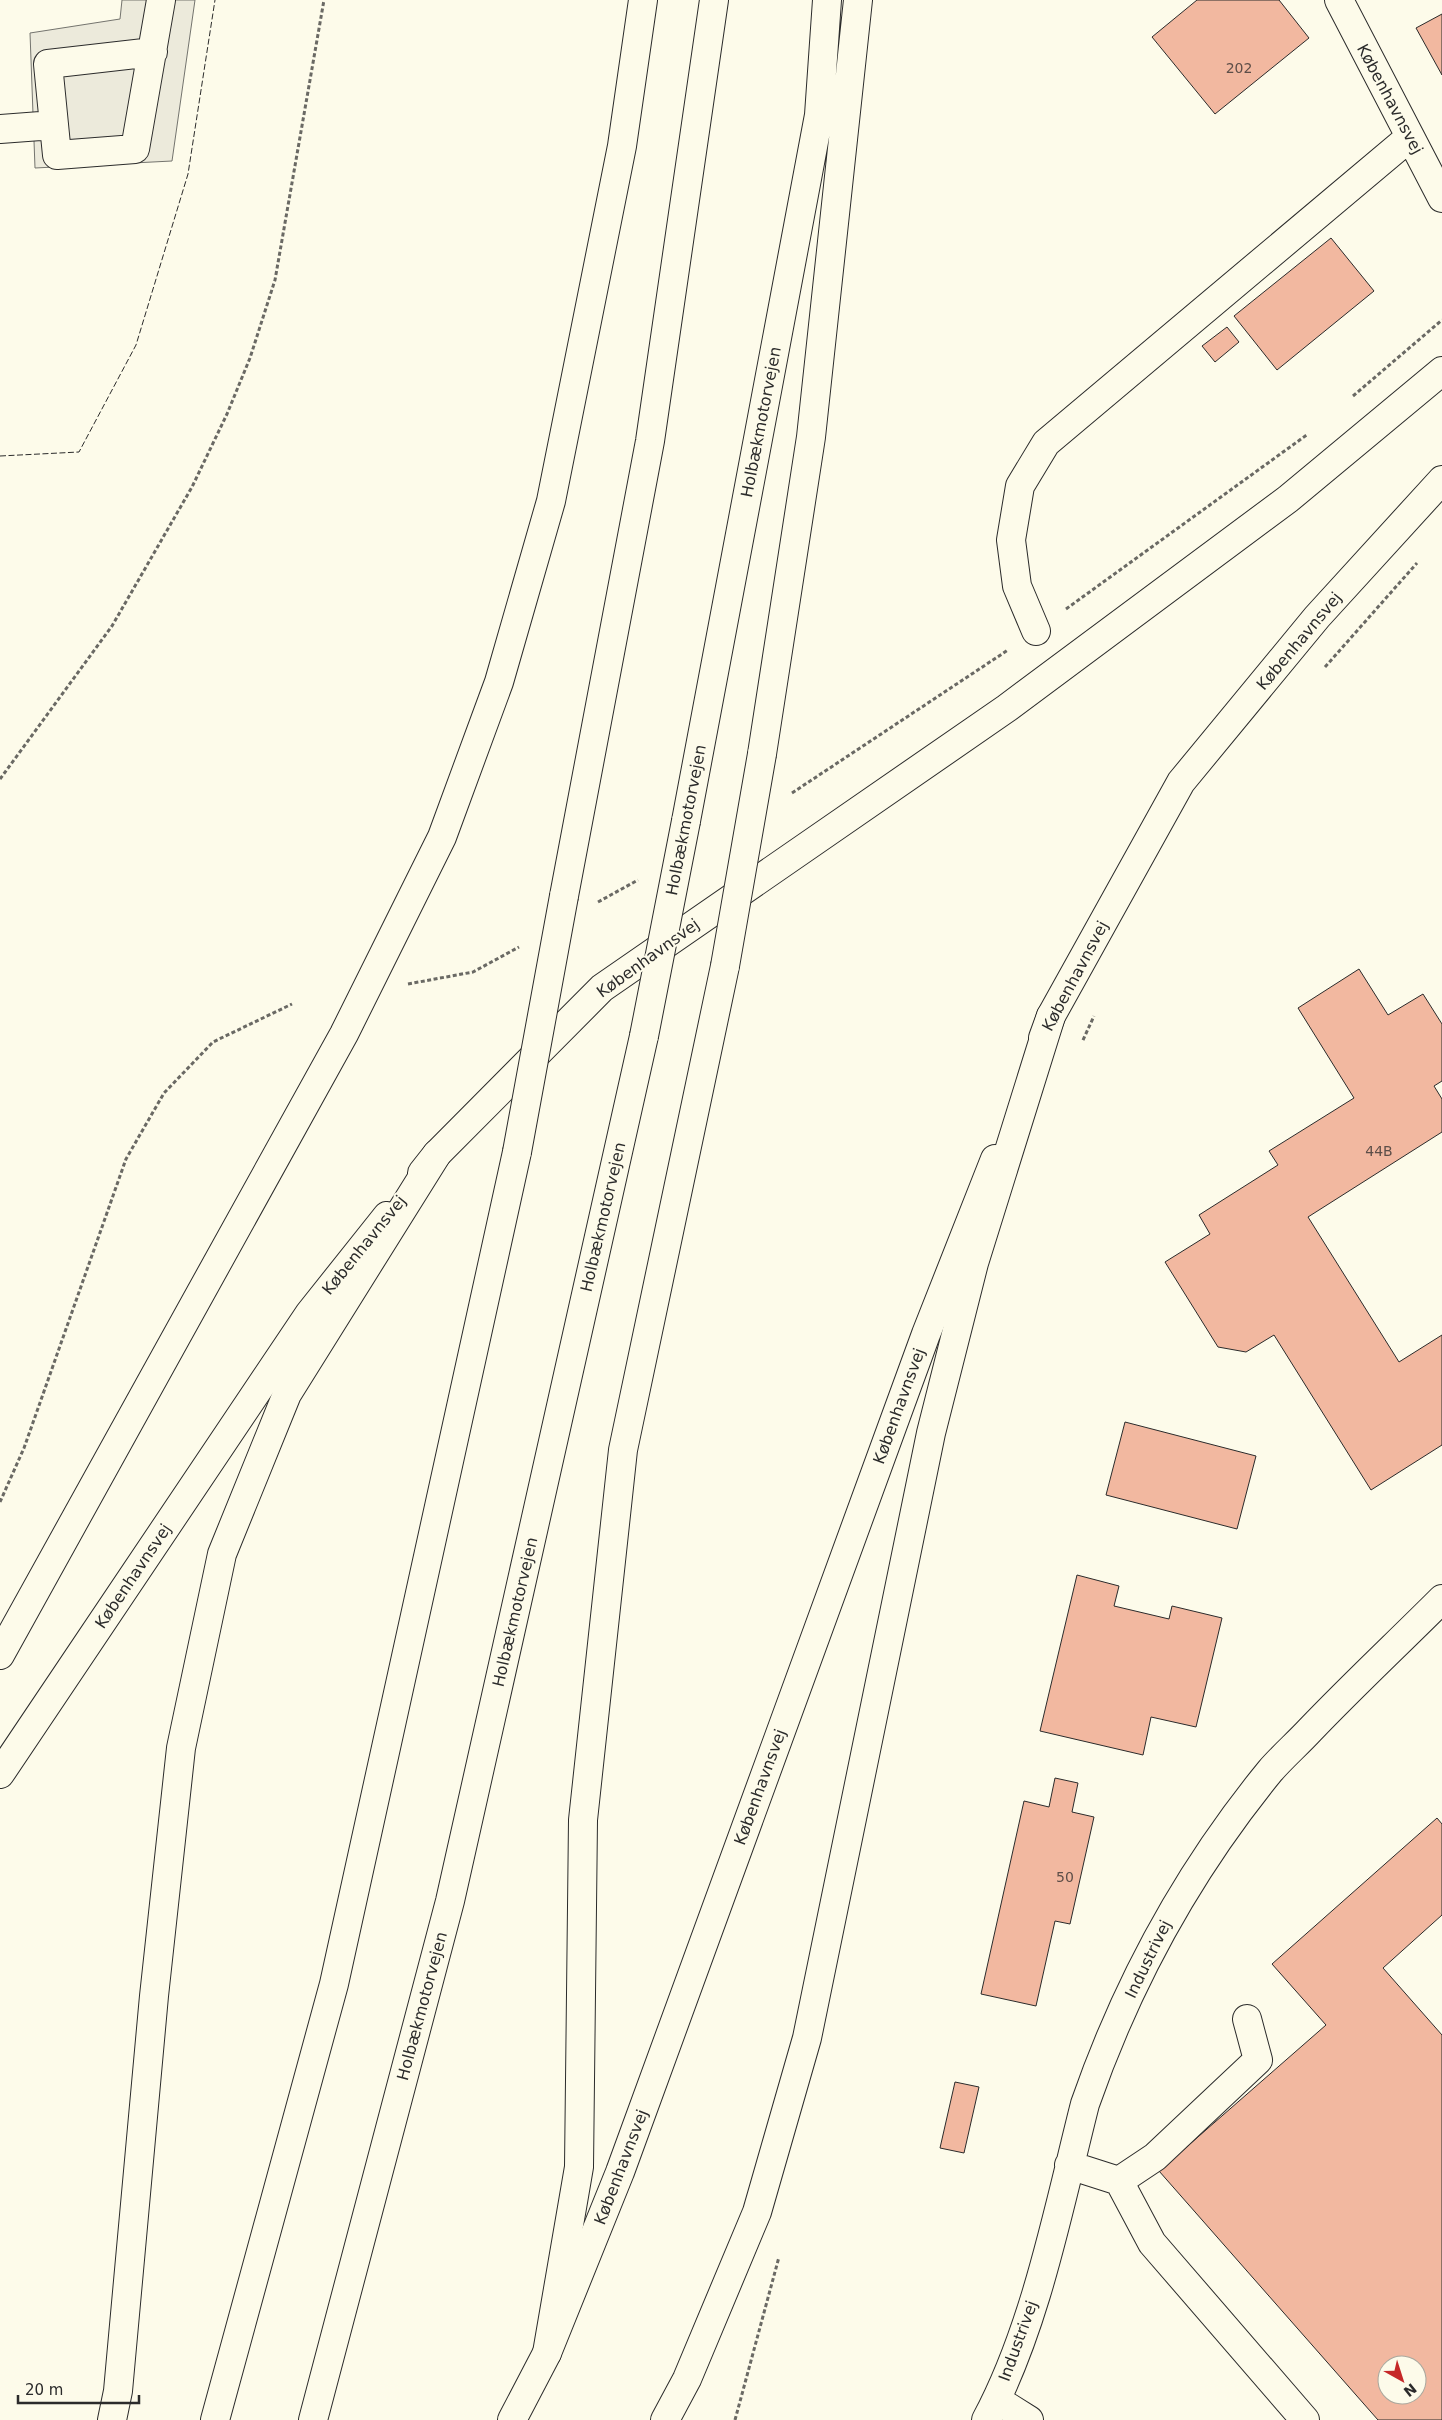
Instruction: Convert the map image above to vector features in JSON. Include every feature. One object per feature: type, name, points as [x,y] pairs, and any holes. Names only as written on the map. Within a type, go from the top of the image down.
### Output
[{"type":"main road","points":[[153,52],[48,64],[57,155],[135,149],[153,52],[162,0]]},
{"type":"main road","points":[[0,1655],[344,1034],[442,837],[499,682],[551,501],[622,146],[643,0]]},
{"type":"main road","points":[[215,2420],[334,1984],[517,1152],[650,441],[714,0]]},
{"type":"main road","name":"Holbækmotorvejen","points":[[313,2420],[450,1902],[644,1036],[819,116],[828,0]]},
{"type":"main road","points":[[547,2353],[579,2167],[584,1820],[623,1450],[725,966],[762,754],[810,437],[858,0]]},
{"type":"main road","name":"Københavnsvej","points":[[1339,0],[1442,198]]},
{"type":"main road","points":[[0,129],[54,125]]},
{"type":"main road","points":[[1036,631],[1017,586],[1011,540],[1020,486],[1046,443],[1410,136]]},
{"type":"main road","name":"Københavnsvej","points":[[0,1774],[309,1314],[437,1154],[602,988],[1007,708],[1288,499],[1442,372]]},
{"type":"main road","name":"Københavnsvej","points":[[512,2420],[547,2353],[620,2172],[926,1334],[1051,1016],[1181,782],[1317,617],[1442,480]]},
{"type":"main road","points":[[665,2420],[687,2379],[757,2212],[807,2038],[931,1433],[974,1263],[1051,1016]]},
{"type":"main road","points":[[112,2420],[118,2390],[154,1996],[181,1748],[222,1554],[287,1394],[437,1154]]},
{"type":"main road","name":"Industrivej","points":[[1029,2420],[992,2410],[1030,2313],[1085,2104],[1104,2053],[1159,1935],[1186,1887],[1271,1770],[1442,1599]]},
{"type":"main road","points":[[1120,2181],[1155,2156],[1258,2060],[1246,2019]]},
{"type":"main road","points":[[1069,2165],[1120,2181],[1152,2243],[1305,2420]]},
{"type":"path","points":[[0,780],[112,626],[192,487],[227,414],[250,358],[275,280],[324,0]]},
{"type":"path","points":[[1347,401],[1442,320]]},
{"type":"path","points":[[790,795],[1036,631],[1310,432]]},
{"type":"path","points":[[1321,672],[1423,557]]},
{"type":"path","points":[[593,905],[644,876]]},
{"type":"path","points":[[406,985],[473,972],[525,944]]},
{"type":"path","points":[[0,1502],[24,1448],[126,1159],[164,1093],[213,1042],[292,1004]]},
{"type":"path","points":[[1080,1046],[1096,1011]]},
{"type":"path","points":[[735,2420],[781,2248]]},
{"type":"shaded area","points":[[122,0],[195,0],[172,161],[35,168],[30,33],[120,19]]},
{"type":"building","points":[[1197,0],[1279,0],[1309,38],[1215,114],[1152,37]]},
{"type":"building","points":[[1442,14],[1442,75],[1416,28]]},
{"type":"building","points":[[1331,238],[1374,291],[1277,370],[1234,316]]},
{"type":"building","points":[[1227,327],[1239,342],[1215,362],[1202,346]]},
{"type":"building","points":[[1359,969],[1388,1015],[1423,994],[1442,1024],[1442,1081],[1434,1086],[1442,1099],[1442,1132],[1308,1217],[1399,1362],[1442,1335],[1442,1445],[1371,1490],[1274,1335],[1246,1352],[1218,1347],[1165,1262],[1210,1234],[1199,1215],[1278,1165],[1269,1151],[1354,1098],[1298,1008]]},
{"type":"building","points":[[1125,1422],[1256,1456],[1237,1529],[1106,1495]]},
{"type":"building","points":[[1077,1575],[1119,1586],[1114,1606],[1169,1619],[1172,1606],[1222,1618],[1196,1727],[1151,1717],[1143,1755],[1040,1731]]},
{"type":"building","points":[[1055,1778],[1078,1783],[1072,1812],[1094,1817],[1070,1924],[1055,1921],[1036,2006],[981,1994],[1024,1801],[1049,1807]]},
{"type":"building","points":[[1437,1818],[1442,1824],[1442,1915],[1383,1968],[1442,2035],[1442,2420],[1378,2420],[1159,2171],[1326,2025],[1272,1964]]},
{"type":"building","points":[[955,2082],[979,2087],[964,2153],[940,2148]]},
{"type":"fence","points":[[0,456],[79,452],[136,345],[188,174],[215,0]]}]
